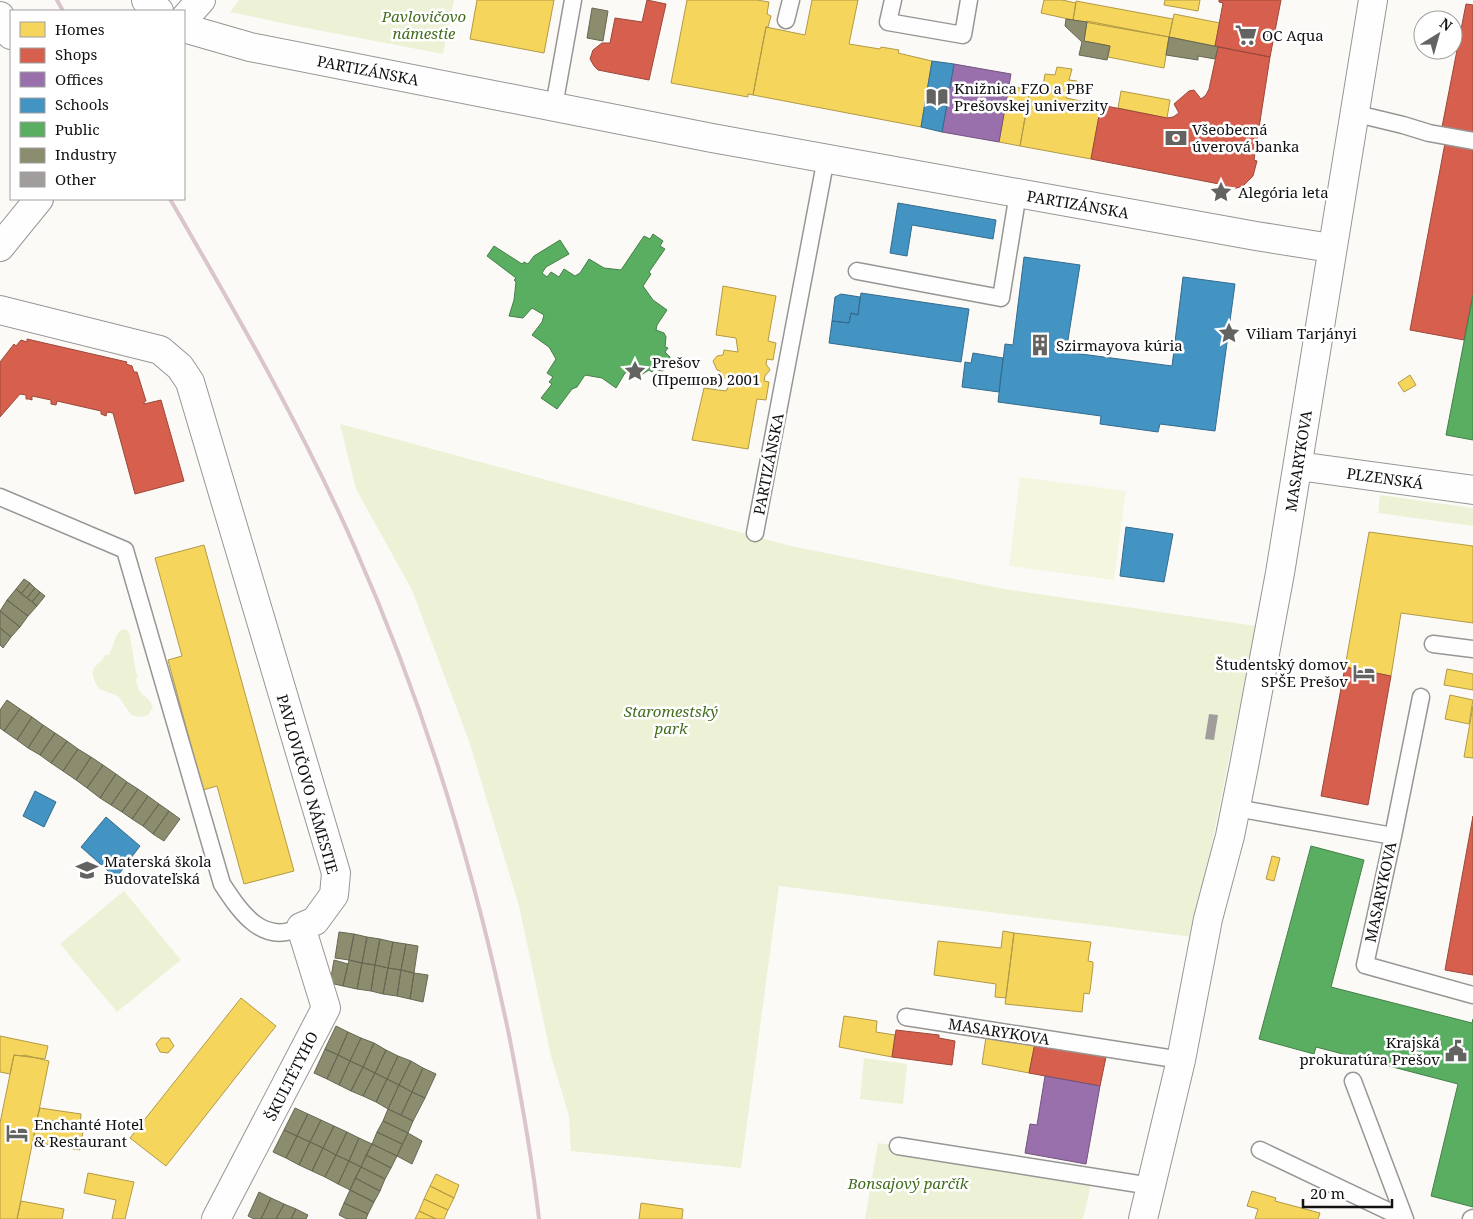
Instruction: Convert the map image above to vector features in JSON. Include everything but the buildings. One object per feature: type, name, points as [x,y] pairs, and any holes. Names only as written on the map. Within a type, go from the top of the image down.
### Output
[{"type":"street","points":[[146,0],[158,10]]},
{"type":"street","points":[[185,18],[201,0]]},
{"type":"street","name":"MASARYKOVA","points":[[1143,1219],[1181,1060],[1208,919],[1236,808],[1280,573],[1331,248],[1373,0]]},
{"type":"street","points":[[0,16],[10,33]]},
{"type":"street","name":"PARTIZÁNSKA","points":[[185,28],[250,47],[554,106],[826,158],[1331,248]]},
{"type":"street","points":[[0,247],[38,200]]},
{"type":"street","name":"PAVLOVIČOVO NÁMESTIE","points":[[0,310],[160,350],[180,367],[190,382],[336,873],[334,896],[315,921],[301,928]]},
{"type":"street","name":"PLZENSKÁ","points":[[1298,466],[1473,490]]},
{"type":"street","name":"ŠKULTÉTYHO","points":[[216,1219],[326,1008],[301,928]]},
{"type":"lane","points":[[554,106],[573,0]]},
{"type":"lane","points":[[786,20],[791,0]]},
{"type":"lane","points":[[893,0],[888,22],[963,35],[969,0]]},
{"type":"lane","points":[[1354,113],[1403,124],[1429,133],[1473,141]]},
{"type":"lane","name":"PARTIZÁNSKA","points":[[755,533],[826,158]]},
{"type":"lane","points":[[857,272],[1001,298],[1018,193]]},
{"type":"lane","name":"PAVLOVIČOVO NÁMESTIE","points":[[0,497],[125,550],[222,884],[237,906],[261,929],[283,934],[301,928]]},
{"type":"lane","points":[[1433,644],[1473,649]]},
{"type":"lane","points":[[1393,836],[1421,697]]},
{"type":"lane","name":"MASARYKOVA","points":[[1236,808],[1393,836],[1365,965],[1473,995]]},
{"type":"lane","name":"MASARYKOVA","points":[[906,1017],[1181,1060]]},
{"type":"lane","points":[[1353,1081],[1405,1219]]},
{"type":"lane","points":[[898,1146],[1151,1186]]},
{"type":"lane","points":[[1260,1150],[1405,1219]]},
{"type":"green space","name":"Pavlovičovo námestie","points":[[239,0],[454,0],[443,54],[230,12]]},
{"type":"green space","name":"Staromestský park","points":[[340,424],[791,546],[1004,589],[1256,626],[1193,937],[779,886],[741,1168],[571,1151],[569,1116],[551,1056],[519,906],[469,741],[412,590],[356,489]]},
{"type":"green space","points":[[1020,477],[1126,491],[1114,580],[1009,566]]},
{"type":"green space","points":[[1380,495],[1473,508],[1473,526],[1378,513]]},
{"type":"green space","points":[[122,629],[127,630],[130,635],[138,676],[136,680],[137,686],[153,707],[148,715],[139,717],[131,715],[118,696],[99,689],[94,678],[94,668],[105,655],[109,655],[119,631]]},
{"type":"green space","points":[[124,891],[181,960],[117,1012],[60,944]]},
{"type":"green space","points":[[864,1058],[907,1064],[903,1104],[860,1099]]},
{"type":"green space","name":"Bonsajový parčík","points":[[878,1143],[1093,1176],[1083,1219],[865,1219]]},
{"type":"railway","points":[[57,0],[62,10]]},
{"type":"railway","points":[[171,200],[244,328],[313,458],[355,548],[403,666],[445,787],[480,910],[509,1035],[522,1104],[539,1219]]},
{"type":"place","name":"OC Aqua","points":[[1246,35]]},
{"type":"place","name":"Knižnica FZO a PBF Prešovskej univerzity","points":[[937,97]]},
{"type":"place","name":"Všeobecná úverová banka","points":[[1176,138]]},
{"type":"place","name":"Alegória leta","points":[[1221,192]]},
{"type":"place","name":"Viliam Tarjányi","points":[[1229,333]]},
{"type":"place","name":"Szirmayova kúria","points":[[1040,345]]},
{"type":"place","name":"Prešov (Прешов) 2001","points":[[635,371]]},
{"type":"place","name":"Študentský domov SPŠE Prešov","points":[[1364,673]]},
{"type":"place","name":"Materská škola Budovateľská","points":[[87,870]]},
{"type":"place","name":"Krajská prokuratúra Prešov","points":[[1456,1051]]},
{"type":"place","name":"Enchanté Hotel & Restaurant","points":[[17,1133]]}]
